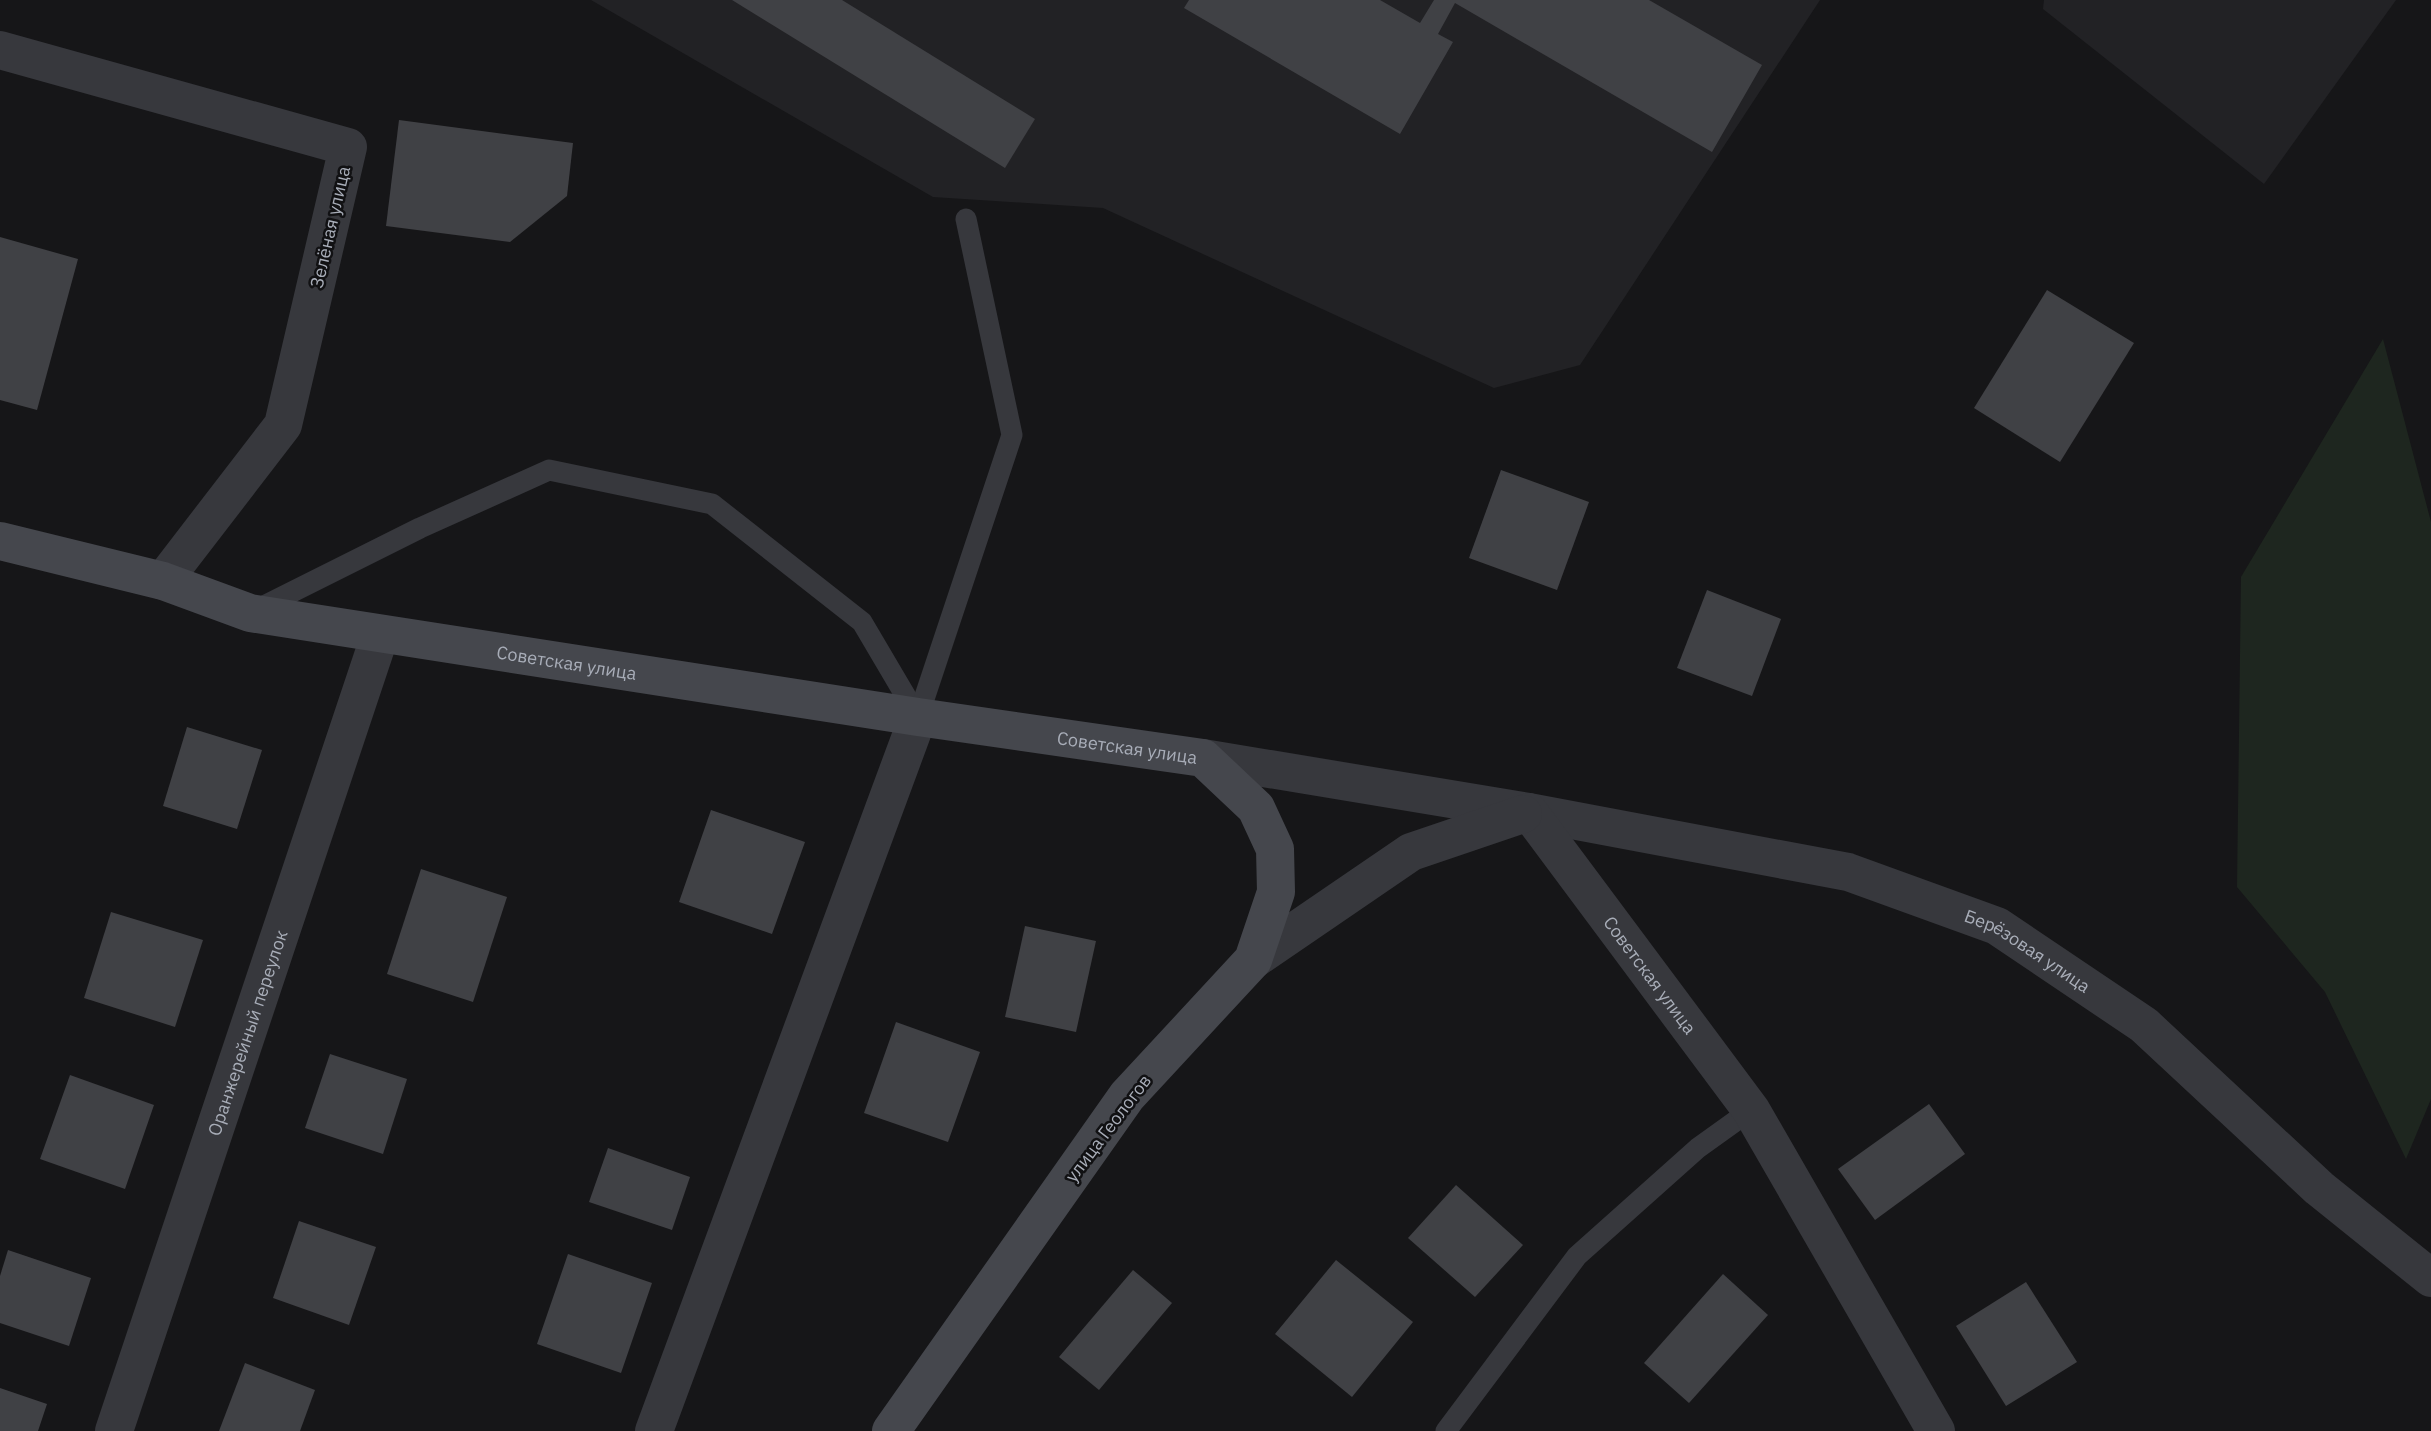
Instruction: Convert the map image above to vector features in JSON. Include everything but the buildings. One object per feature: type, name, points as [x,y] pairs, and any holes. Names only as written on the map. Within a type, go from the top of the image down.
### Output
[{"type":"street","name":"Зелёная улица","points":[[0,50],[348,147],[283,425],[163,581]]},
{"type":"street","name":"Советская улица","points":[[0,541],[163,581],[250,613],[918,717],[1202,758],[1529,812],[1751,1110],[1936,1431]]},
{"type":"street","name":"Оранжерейный переулок","points":[[114,1431],[380,635]]},
{"type":"street","points":[[654,1431],[918,717]]},
{"type":"street","name":"улица Геологов","points":[[891,1431],[1127,1096],[1253,960],[1276,892],[1275,849],[1256,808],[1202,758]]},
{"type":"street","points":[[1253,960],[1411,852],[1529,812]]},
{"type":"street","name":"Берёзовая улица","points":[[1529,812],[1848,872],[1997,926],[2144,1025],[2319,1188],[2431,1278]]},
{"type":"lane","points":[[918,717],[1012,435],[966,219]]},
{"type":"lane","points":[[250,613],[420,528],[550,470],[712,504],[862,622],[918,717]]},
{"type":"lane","points":[[1446,1431],[1577,1256],[1698,1148],[1751,1110]]},
{"type":"shaded area","points":[[591,0],[1820,0],[1580,365],[1494,388],[1103,208],[933,197]]},
{"type":"shaded area","points":[[2044,0],[2396,0],[2264,184],[2043,9]]},
{"type":"shaded area","points":[[2383,339],[2431,522],[2431,1099],[2406,1159],[2325,992],[2237,887],[2241,577]]}]
